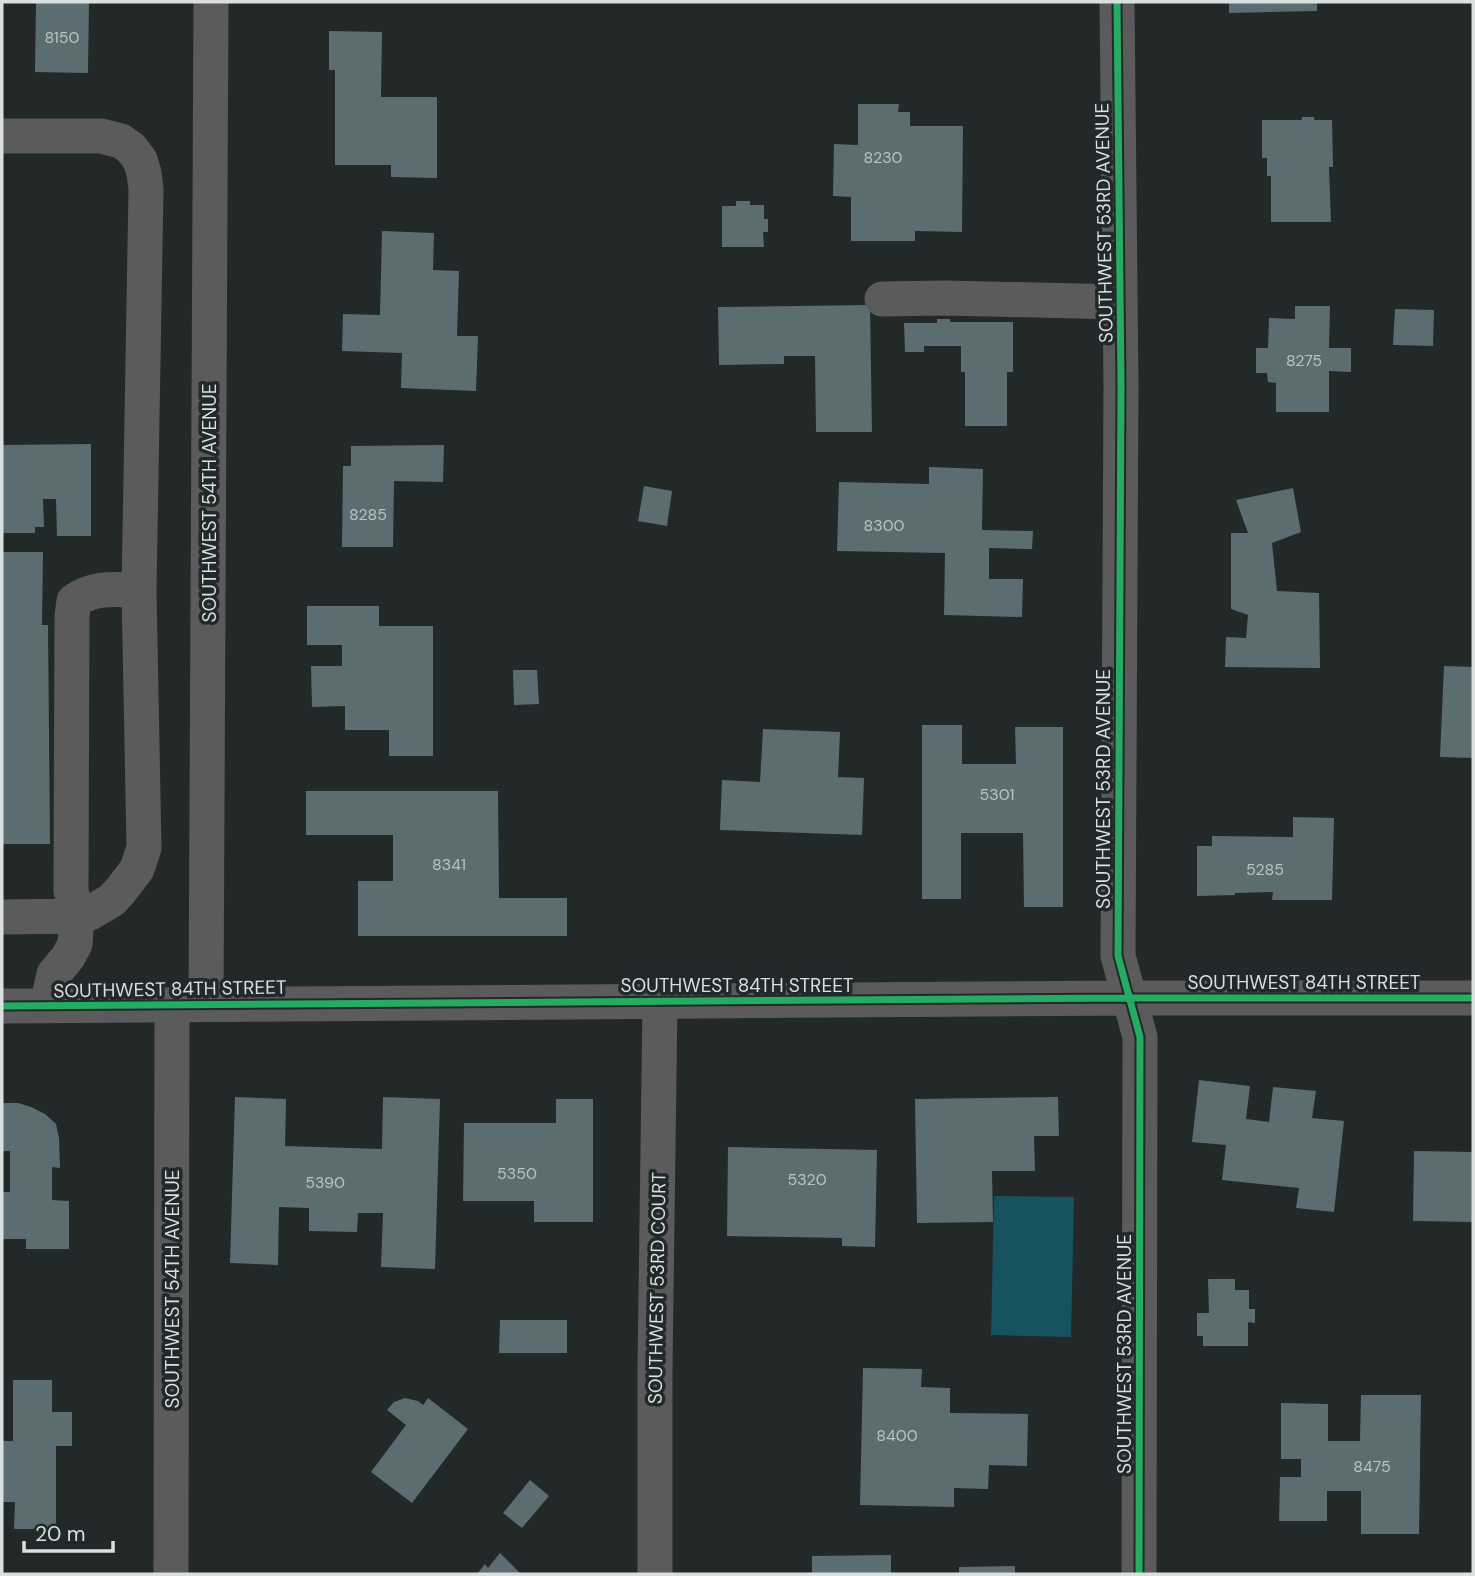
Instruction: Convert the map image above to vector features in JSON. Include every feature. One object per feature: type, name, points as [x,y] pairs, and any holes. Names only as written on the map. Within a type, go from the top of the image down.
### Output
[{"type":"street","name":"SOUTHWEST 54TH AVENUE","points":[[206,1004],[211,2]]},
{"type":"street","name":"SOUTHWEST 53RD AVENUE","points":[[1117,2],[1121,385],[1118,956],[1140,1037],[1139,1574]]},
{"type":"street","points":[[2,136],[101,136],[121,141],[131,148],[140,160],[144,173],[146,206],[139,590],[144,849],[137,869],[112,900],[90,914],[2,917]]},
{"type":"street","points":[[882,299],[1120,302]]},
{"type":"street","points":[[47,1006],[54,974],[75,944],[77,916],[71,891],[74,601],[84,594],[104,590],[139,590]]},
{"type":"street","name":"SOUTHWEST 84TH STREET","points":[[2,1006],[1473,998]]},
{"type":"street","name":"SOUTHWEST 53RD COURT","points":[[655,1574],[660,1002]]},
{"type":"street","name":"SOUTHWEST 54TH AVENUE","points":[[171,1574],[172,1004]]},
{"type":"shaded area","points":[[994,1196],[1074,1197],[1071,1337],[991,1335]]},
{"type":"building","points":[[36,2],[89,2],[88,73],[35,72]]},
{"type":"building","points":[[1229,2],[1317,2],[1317,11],[1229,13]]},
{"type":"building","points":[[329,31],[382,32],[381,97],[437,97],[437,178],[391,177],[391,165],[335,165],[335,70],[329,70]]},
{"type":"building","points":[[858,104],[899,104],[898,112],[910,112],[910,126],[963,126],[962,232],[915,231],[915,241],[851,241],[851,197],[833,196],[834,144],[858,145]]},
{"type":"building","points":[[1302,117],[1332,120],[1333,167],[1329,167],[1331,222],[1271,222],[1271,176],[1267,176],[1267,158],[1262,158],[1262,120],[1302,120]]},
{"type":"building","points":[[736,201],[764,205],[768,232],[763,232],[764,247],[722,247],[722,206],[736,206]]},
{"type":"building","points":[[382,231],[434,233],[433,270],[459,271],[457,336],[478,336],[476,391],[401,388],[402,353],[342,351],[343,314],[380,315]]},
{"type":"building","points":[[870,305],[872,432],[816,432],[815,356],[784,356],[784,364],[719,365],[718,307]]},
{"type":"building","points":[[1295,306],[1330,306],[1329,348],[1351,348],[1351,372],[1329,371],[1329,412],[1276,412],[1276,383],[1268,382],[1267,373],[1256,373],[1256,348],[1268,348],[1269,318],[1295,319]]},
{"type":"building","points":[[1395,309],[1434,310],[1433,346],[1393,345]]},
{"type":"building","points":[[937,319],[950,319],[950,322],[1013,322],[1013,372],[1007,372],[1007,426],[965,426],[965,372],[961,372],[961,346],[924,346],[924,352],[905,352],[904,323],[937,323]]},
{"type":"building","points":[[91,444],[91,536],[57,536],[56,499],[43,499],[44,527],[35,527],[35,533],[2,533],[2,445]]},
{"type":"building","points":[[444,445],[443,482],[394,481],[393,547],[342,547],[343,466],[351,466],[351,446]]},
{"type":"building","points":[[929,467],[983,469],[982,530],[1033,531],[1032,549],[989,548],[989,579],[1023,579],[1022,617],[944,615],[945,553],[837,551],[839,482],[929,484]]},
{"type":"building","points":[[644,486],[672,491],[667,526],[638,521]]},
{"type":"building","points":[[1293,488],[1301,532],[1272,543],[1277,591],[1319,593],[1320,668],[1225,667],[1226,637],[1246,638],[1248,615],[1231,609],[1231,533],[1248,533],[1236,500]]},
{"type":"building","points":[[2,552],[43,552],[42,625],[48,625],[50,844],[2,844]]},
{"type":"building","points":[[307,606],[379,606],[379,626],[433,626],[433,756],[389,756],[389,730],[345,730],[345,706],[312,707],[311,666],[342,666],[342,645],[307,645]]},
{"type":"building","points":[[1444,666],[1473,667],[1473,758],[1440,757]]},
{"type":"building","points":[[513,670],[537,670],[539,704],[514,705]]},
{"type":"building","points":[[922,725],[962,725],[962,764],[1016,764],[1015,727],[1063,727],[1063,907],[1024,907],[1023,833],[961,833],[961,899],[922,899]]},
{"type":"building","points":[[763,729],[840,732],[838,777],[864,778],[862,835],[720,830],[722,780],[760,782]]},
{"type":"building","points":[[306,791],[498,791],[499,898],[567,898],[567,936],[358,936],[358,881],[393,881],[393,835],[306,835]]},
{"type":"building","points":[[1293,817],[1334,818],[1332,900],[1272,900],[1273,892],[1197,896],[1197,846],[1212,846],[1212,836],[1293,837]]},
{"type":"building","points":[[1199,1080],[1250,1086],[1246,1119],[1269,1122],[1273,1087],[1316,1091],[1312,1118],[1344,1121],[1334,1212],[1296,1208],[1299,1188],[1222,1180],[1226,1145],[1192,1142]]},
{"type":"building","points":[[235,1097],[286,1099],[285,1146],[382,1149],[383,1097],[440,1099],[435,1269],[381,1267],[383,1213],[358,1213],[357,1232],[309,1231],[309,1208],[279,1207],[278,1265],[230,1263]]},
{"type":"building","points":[[1058,1097],[1059,1136],[1034,1136],[1035,1171],[992,1171],[993,1222],[917,1223],[915,1099]]},
{"type":"building","points":[[556,1099],[593,1099],[593,1222],[534,1222],[534,1201],[463,1201],[464,1123],[556,1123]]},
{"type":"building","points":[[2,1103],[18,1103],[31,1107],[56,1124],[60,1168],[52,1167],[52,1200],[69,1201],[69,1249],[26,1249],[26,1239],[2,1239],[2,1192],[10,1192],[10,1151],[2,1151]]},
{"type":"building","points":[[728,1147],[877,1150],[875,1247],[842,1246],[842,1238],[727,1236]]},
{"type":"building","points":[[1414,1151],[1473,1152],[1473,1222],[1413,1221]]},
{"type":"building","points":[[1208,1279],[1235,1279],[1235,1290],[1249,1290],[1249,1309],[1255,1309],[1255,1323],[1248,1322],[1248,1346],[1203,1346],[1203,1336],[1197,1336],[1197,1313],[1209,1313]]},
{"type":"building","points":[[500,1320],[567,1320],[567,1353],[499,1353]]},
{"type":"building","points":[[863,1368],[922,1369],[921,1387],[950,1388],[950,1413],[1028,1414],[1027,1466],[989,1465],[988,1489],[954,1488],[954,1507],[860,1505]]},
{"type":"building","points":[[13,1380],[52,1380],[52,1412],[72,1412],[72,1446],[56,1446],[56,1529],[14,1529],[15,1502],[2,1502],[2,1441],[13,1441]]},
{"type":"building","points":[[1361,1395],[1421,1395],[1419,1534],[1361,1534],[1361,1491],[1327,1491],[1327,1521],[1279,1521],[1280,1477],[1301,1477],[1301,1459],[1281,1459],[1281,1403],[1328,1404],[1328,1441],[1360,1441]]},
{"type":"building","points":[[405,1398],[423,1405],[428,1398],[468,1429],[412,1503],[371,1472],[406,1425],[387,1410],[394,1402]]},
{"type":"building","points":[[530,1480],[549,1496],[522,1528],[503,1513]]},
{"type":"building","points":[[500,1553],[521,1574],[477,1574],[485,1564],[488,1568]]},
{"type":"building","points":[[891,1555],[891,1574],[812,1574],[812,1556]]},
{"type":"building","points":[[1015,1566],[1015,1574],[959,1574],[959,1567]]},
{"type":"cycle path","points":[[1117,2],[1121,385],[1118,956],[1140,1037],[1139,1574]]},
{"type":"cycle path","points":[[2,1006],[1473,998]]}]
